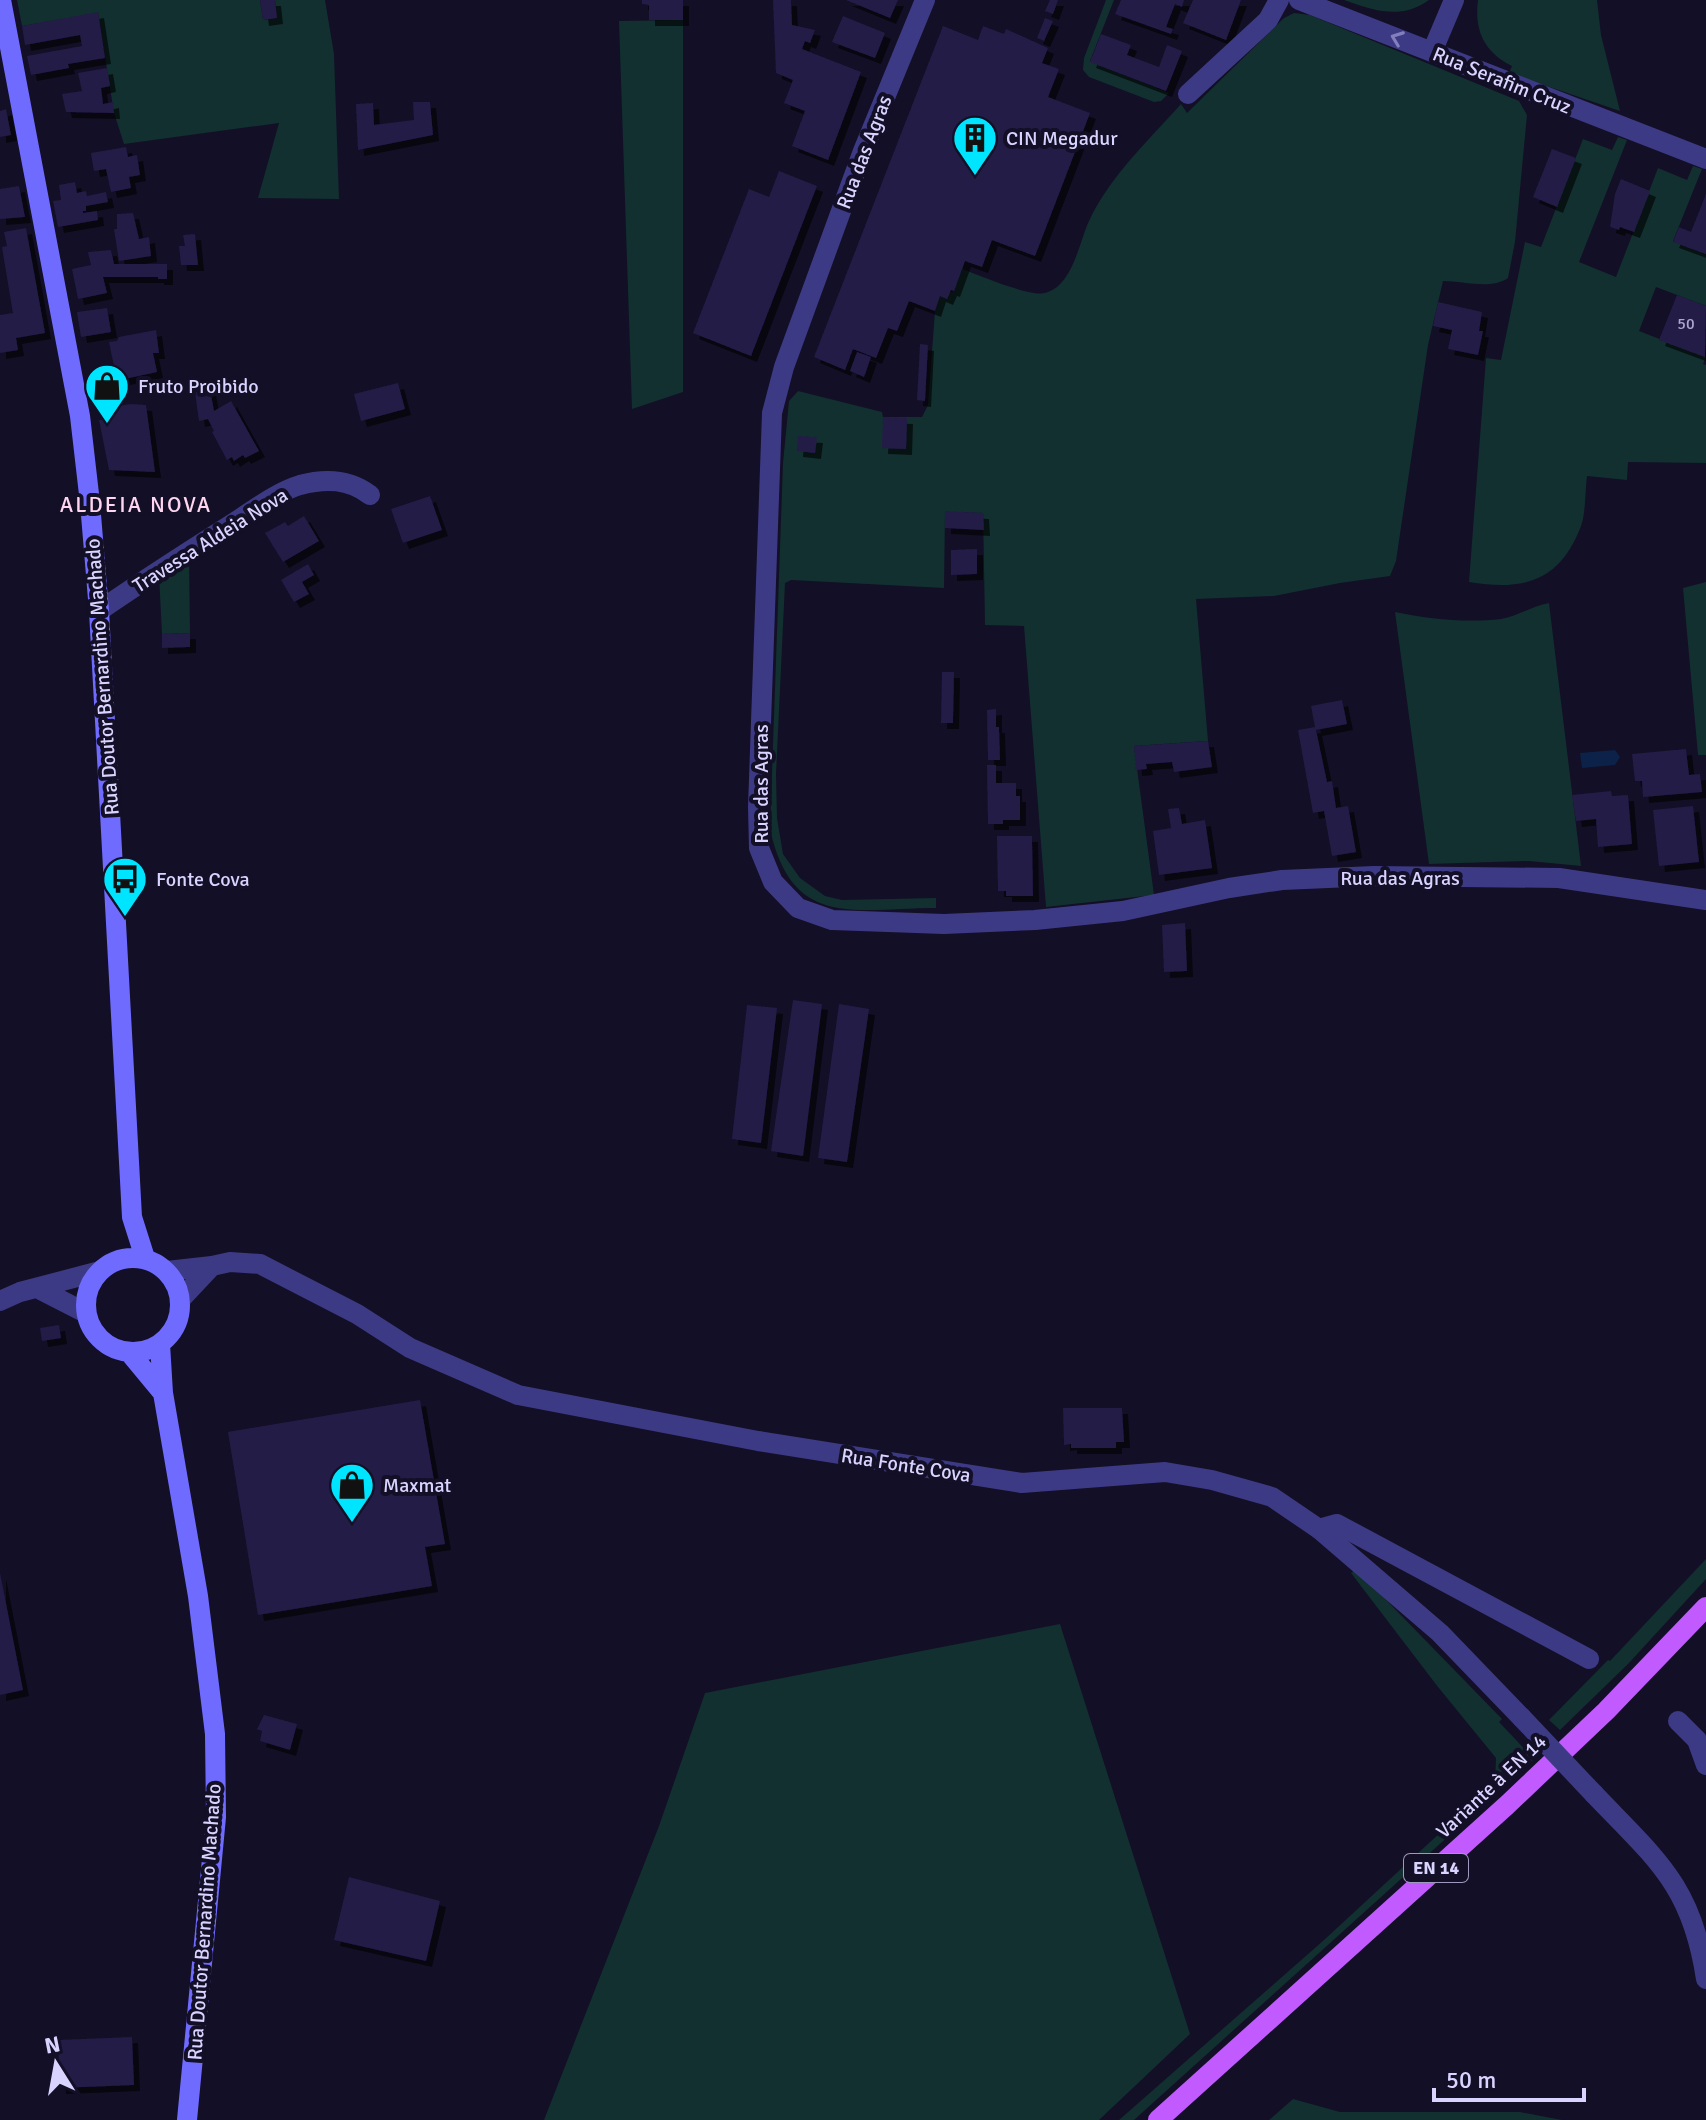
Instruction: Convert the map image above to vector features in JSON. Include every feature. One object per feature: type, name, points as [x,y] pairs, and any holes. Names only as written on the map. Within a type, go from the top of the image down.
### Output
[{"type":"main road","name":"Rua Doutor Bernardino Machado","points":[[1,0],[80,416],[99,611],[132,1217],[145,1258]]},
{"type":"main road","name":"Rua Doutor Bernardino Machado","points":[[106,1266],[132,1217]]},
{"type":"main road","points":[[134,1257],[145,1258],[167,1271],[176,1283],[181,1299],[177,1324],[160,1344],[145,1351],[129,1352],[114,1348],[91,1327],[86,1313],[86,1298],[91,1283],[106,1266],[134,1257]]},
{"type":"main road","name":"Rua Doutor Bernardino Machado","points":[[160,1344],[163,1393],[198,1596],[215,1734],[216,1817],[187,2120]]},
{"type":"main road","name":"Rua Doutor Bernardino Machado","points":[[129,1352],[163,1393]]},
{"type":"main road","name":"Variante à EN 14","points":[[1158,2120],[1507,1805],[1606,1711],[1706,1607]]},
{"type":"street","name":"Rua das Agras","points":[[925,0],[863,151],[784,367],[772,413],[758,807],[759,848],[773,882],[798,908],[832,920],[944,924],[1035,920],[1123,911],[1269,882],[1374,876],[1559,878],[1706,900]]},
{"type":"street","points":[[1188,94],[1268,20],[1279,0]]},
{"type":"street","name":"Rua Serafim Cruz","points":[[1299,0],[1706,159]]},
{"type":"street","points":[[1432,52],[1454,0]]},
{"type":"street","name":"Travessa Aldeia Nova","points":[[99,611],[157,571],[300,485],[338,480],[357,485],[370,495]]},
{"type":"street","name":"Rua Fonte Cova","points":[[167,1271],[230,1262],[260,1264],[357,1314],[410,1348],[518,1395],[758,1441],[1022,1483],[1165,1472],[1272,1497],[1319,1529],[1337,1524],[1589,1659]]},
{"type":"street","points":[[0,1301],[106,1266]]},
{"type":"street","points":[[181,1299],[212,1266]]},
{"type":"street","points":[[39,1289],[86,1313]]},
{"type":"street","points":[[1319,1529],[1440,1633],[1671,1878],[1695,1925],[1706,1979]]},
{"type":"street","points":[[1678,1721],[1697,1740],[1706,1765]]},
{"type":"green space","points":[[17,0],[260,0],[263,20],[277,18],[275,0],[325,0],[334,54],[339,199],[258,198],[279,123],[124,144],[114,113],[98,13],[22,26]]},
{"type":"green space","points":[[1106,0],[1114,0],[1090,61],[1169,93],[1161,101],[1154,102],[1089,77],[1083,70],[1084,58]]},
{"type":"green space","points":[[1344,0],[1429,0],[1408,10],[1388,12]]},
{"type":"green space","points":[[1478,0],[1597,0],[1601,35],[1620,111],[1509,73],[1512,66],[1494,54],[1483,39],[1478,21]]},
{"type":"green space","points":[[1294,13],[1310,15],[1519,101],[1527,115],[1515,242],[1508,278],[1493,284],[1443,281],[1428,345],[1396,561],[1390,576],[1274,596],[1196,599],[1208,741],[1134,746],[1154,895],[1046,907],[1024,626],[985,625],[983,513],[945,512],[944,588],[791,580],[785,583],[776,774],[777,818],[783,854],[800,878],[825,896],[842,900],[936,898],[936,908],[854,910],[811,898],[794,884],[780,861],[770,829],[783,463],[789,401],[798,391],[882,412],[883,417],[922,417],[928,405],[935,311],[940,296],[954,291],[962,269],[1028,292],[1045,293],[1055,289],[1069,273],[1098,205],[1130,160],[1181,104],[1187,113],[1284,18]]},
{"type":"green space","points":[[683,20],[683,392],[632,409],[619,21]]},
{"type":"green space","points":[[1618,137],[1627,140],[1579,262],[1616,277],[1658,168],[1687,180],[1693,166],[1702,169],[1673,241],[1706,254],[1706,306],[1656,287],[1639,331],[1706,357],[1703,364],[1706,365],[1706,463],[1628,462],[1627,480],[1587,476],[1581,526],[1562,560],[1551,571],[1523,583],[1469,582],[1486,358],[1501,360],[1525,242],[1541,247],[1583,139],[1612,150]]},
{"type":"green space","points":[[189,557],[190,633],[162,634],[159,575]]},
{"type":"green space","points":[[1706,582],[1706,755],[1698,755],[1683,588]]},
{"type":"green space","points":[[1549,603],[1581,866],[1529,861],[1429,864],[1395,612],[1475,621],[1507,618]]},
{"type":"green space","points":[[1706,1559],[1706,1579],[1628,1664],[1560,1730],[1549,1720],[1610,1661]]},
{"type":"green space","points":[[1356,1569],[1502,1719],[1499,1722],[1534,1759],[1134,2120],[1119,2120],[1324,1940],[1495,1782],[1496,1758],[1351,1573]]},
{"type":"green space","points":[[1060,1624],[1190,2034],[1099,2120],[544,2120],[659,1826],[705,1693]]},
{"type":"green space","points":[[1293,2099],[1340,2112],[1520,2112],[1562,2120],[1269,2120]]},
{"type":"water","points":[[1615,750],[1620,757],[1615,765],[1582,768],[1580,753]]},
{"type":"building","points":[[260,0],[275,0],[277,18],[263,20]]},
{"type":"building","points":[[642,0],[683,0],[683,20],[649,20],[649,5],[642,4]]},
{"type":"building","points":[[773,0],[791,0],[792,25],[815,30],[810,43],[805,41],[802,49],[861,72],[828,160],[792,146],[805,111],[784,103],[793,80],[776,73]]},
{"type":"building","points":[[846,0],[898,0],[890,18]]},
{"type":"building","points":[[1050,0],[1058,0],[1053,14],[1045,11]]},
{"type":"building","points":[[1121,0],[1184,0],[1182,7],[1175,4],[1166,27],[1173,29],[1171,34],[1115,14]]},
{"type":"building","points":[[1193,0],[1241,0],[1226,40],[1183,23]]},
{"type":"building","points":[[98,12],[105,58],[68,64],[69,68],[31,75],[27,56],[82,46],[80,35],[25,45],[22,26]]},
{"type":"building","points":[[843,16],[885,33],[875,58],[832,42]]},
{"type":"building","points":[[1045,18],[1053,21],[1044,41],[1037,38]]},
{"type":"building","name":"CIN Megadur","points":[[943,26],[978,40],[983,26],[1004,34],[1006,29],[1048,48],[1042,63],[1059,69],[1048,97],[1090,113],[1035,256],[992,240],[982,267],[965,261],[954,291],[951,290],[947,299],[940,296],[935,311],[909,301],[897,331],[888,328],[876,358],[853,349],[845,370],[814,357]]},
{"type":"building","points":[[1101,34],[1131,45],[1127,55],[1159,67],[1167,45],[1182,51],[1166,91],[1090,62]]},
{"type":"building","points":[[107,68],[110,86],[101,88],[103,104],[113,102],[114,113],[66,112],[62,94],[82,91],[78,73]]},
{"type":"building","points":[[413,102],[430,102],[433,135],[358,150],[356,104],[373,103],[374,125],[414,120]]},
{"type":"building","points":[[6,109],[11,135],[0,137],[0,111]]},
{"type":"building","points":[[126,147],[128,157],[137,155],[140,175],[129,177],[131,188],[111,192],[106,169],[94,171],[91,153]]},
{"type":"building","points":[[1552,149],[1576,158],[1557,207],[1533,197]]},
{"type":"building","points":[[779,171],[817,186],[751,356],[693,333],[749,189],[769,197]]},
{"type":"building","points":[[1621,179],[1650,191],[1634,232],[1610,227],[1615,194]]},
{"type":"building","points":[[75,182],[77,193],[86,191],[87,196],[106,192],[108,202],[86,206],[86,211],[83,211],[83,213],[97,211],[98,220],[58,227],[53,201],[61,200],[59,185]]},
{"type":"building","points":[[19,186],[25,217],[0,219],[0,189]]},
{"type":"building","points":[[1706,194],[1706,254],[1673,242],[1679,227],[1691,232]]},
{"type":"building","points":[[133,213],[139,239],[149,237],[151,256],[119,261],[114,229],[117,229],[117,214]]},
{"type":"building","points":[[26,228],[45,333],[16,338],[18,350],[0,353],[0,315],[13,313],[2,247],[7,246],[4,232]]},
{"type":"building","points":[[195,234],[198,265],[181,265],[179,246],[185,246],[183,235]]},
{"type":"building","points":[[111,250],[114,264],[167,264],[167,279],[103,277],[107,293],[78,299],[72,269],[91,265],[88,252]]},
{"type":"building","points":[[1677,295],[1706,306],[1705,357],[1659,340]]},
{"type":"building","points":[[1438,302],[1482,312],[1479,331],[1483,331],[1478,355],[1448,349],[1452,330],[1433,326]]},
{"type":"building","points":[[107,308],[111,332],[81,337],[77,312]]},
{"type":"building","points":[[156,330],[159,353],[153,353],[157,372],[120,380],[109,342]]},
{"type":"building","points":[[920,344],[928,345],[925,401],[917,400]]},
{"type":"building","points":[[857,352],[871,357],[864,377],[850,371]]},
{"type":"building","points":[[398,383],[405,409],[361,421],[354,394]]},
{"type":"building","points":[[210,389],[214,411],[231,401],[259,451],[245,458],[243,455],[234,461],[232,457],[227,460],[208,419],[199,421],[195,392]]},
{"type":"building","points":[[146,405],[155,472],[109,470],[99,420],[102,420],[100,409]]},
{"type":"building","points":[[883,417],[907,418],[906,449],[882,448]]},
{"type":"building","points":[[798,436],[817,437],[815,453],[797,451]]},
{"type":"building","points":[[430,496],[442,530],[403,543],[391,509]]},
{"type":"building","points":[[945,511],[983,513],[984,530],[945,528]]},
{"type":"building","points":[[304,516],[319,541],[283,562],[265,533],[285,522],[288,526]]},
{"type":"building","points":[[977,549],[977,574],[951,575],[951,550]]},
{"type":"building","points":[[308,564],[314,575],[302,582],[309,594],[294,602],[281,580]]},
{"type":"building","points":[[190,633],[190,647],[162,648],[162,634]]},
{"type":"building","points":[[942,672],[954,672],[953,723],[941,723]]},
{"type":"building","points":[[1342,700],[1347,724],[1316,730],[1327,782],[1332,781],[1336,808],[1348,806],[1356,852],[1332,856],[1324,811],[1313,813],[1298,730],[1315,727],[1311,706]]},
{"type":"building","points":[[996,709],[1000,760],[988,760],[987,710]]},
{"type":"building","points":[[1208,741],[1212,767],[1174,772],[1172,762],[1146,764],[1147,769],[1136,770],[1134,746]]},
{"type":"building","points":[[1686,749],[1689,775],[1700,774],[1702,792],[1643,797],[1642,781],[1635,781],[1632,754]]},
{"type":"building","points":[[987,765],[996,765],[996,783],[1016,783],[1016,796],[1020,796],[1020,820],[988,824]]},
{"type":"building","points":[[1611,791],[1612,796],[1628,795],[1632,844],[1598,847],[1596,819],[1576,821],[1572,795]]},
{"type":"building","points":[[1693,806],[1699,862],[1659,866],[1653,810]]},
{"type":"building","points":[[1179,808],[1182,824],[1205,820],[1212,868],[1159,875],[1153,831],[1171,828],[1168,809]]},
{"type":"building","points":[[997,836],[1032,836],[1033,896],[1006,896],[1006,891],[998,891]]},
{"type":"building","points":[[1185,923],[1187,971],[1164,972],[1162,925]]},
{"type":"building","points":[[793,1000],[822,1004],[803,1156],[771,1151]]},
{"type":"building","points":[[839,1004],[869,1009],[847,1162],[818,1158]]},
{"type":"building","points":[[747,1005],[777,1008],[761,1143],[732,1139]]},
{"type":"building","points":[[59,1325],[61,1338],[42,1341],[40,1328]]},
{"type":"building","points":[[420,1400],[445,1544],[425,1547],[432,1586],[258,1615],[228,1432]]},
{"type":"building","points":[[1063,1408],[1122,1408],[1124,1442],[1116,1442],[1116,1448],[1071,1448],[1071,1444],[1064,1445]]},
{"type":"building","points":[[0,1573],[23,1690],[0,1695]]},
{"type":"building","points":[[264,1715],[297,1724],[290,1750],[260,1741],[262,1731],[257,1729]]},
{"type":"building","points":[[349,1877],[440,1901],[426,1961],[334,1940]]},
{"type":"building","points":[[132,2037],[134,2085],[60,2088],[58,2040]]},
{"type":"place","name":"CIN Megadur","points":[[975,177]]},
{"type":"place","name":"Fruto Proibido","points":[[107,425]]},
{"type":"place","name":"Fonte Cova","points":[[125,918]]},
{"type":"place","name":"Maxmat","points":[[352,1524]]},
{"type":"district","name":"ALDEIA NOVA","points":[[136,504]]}]
